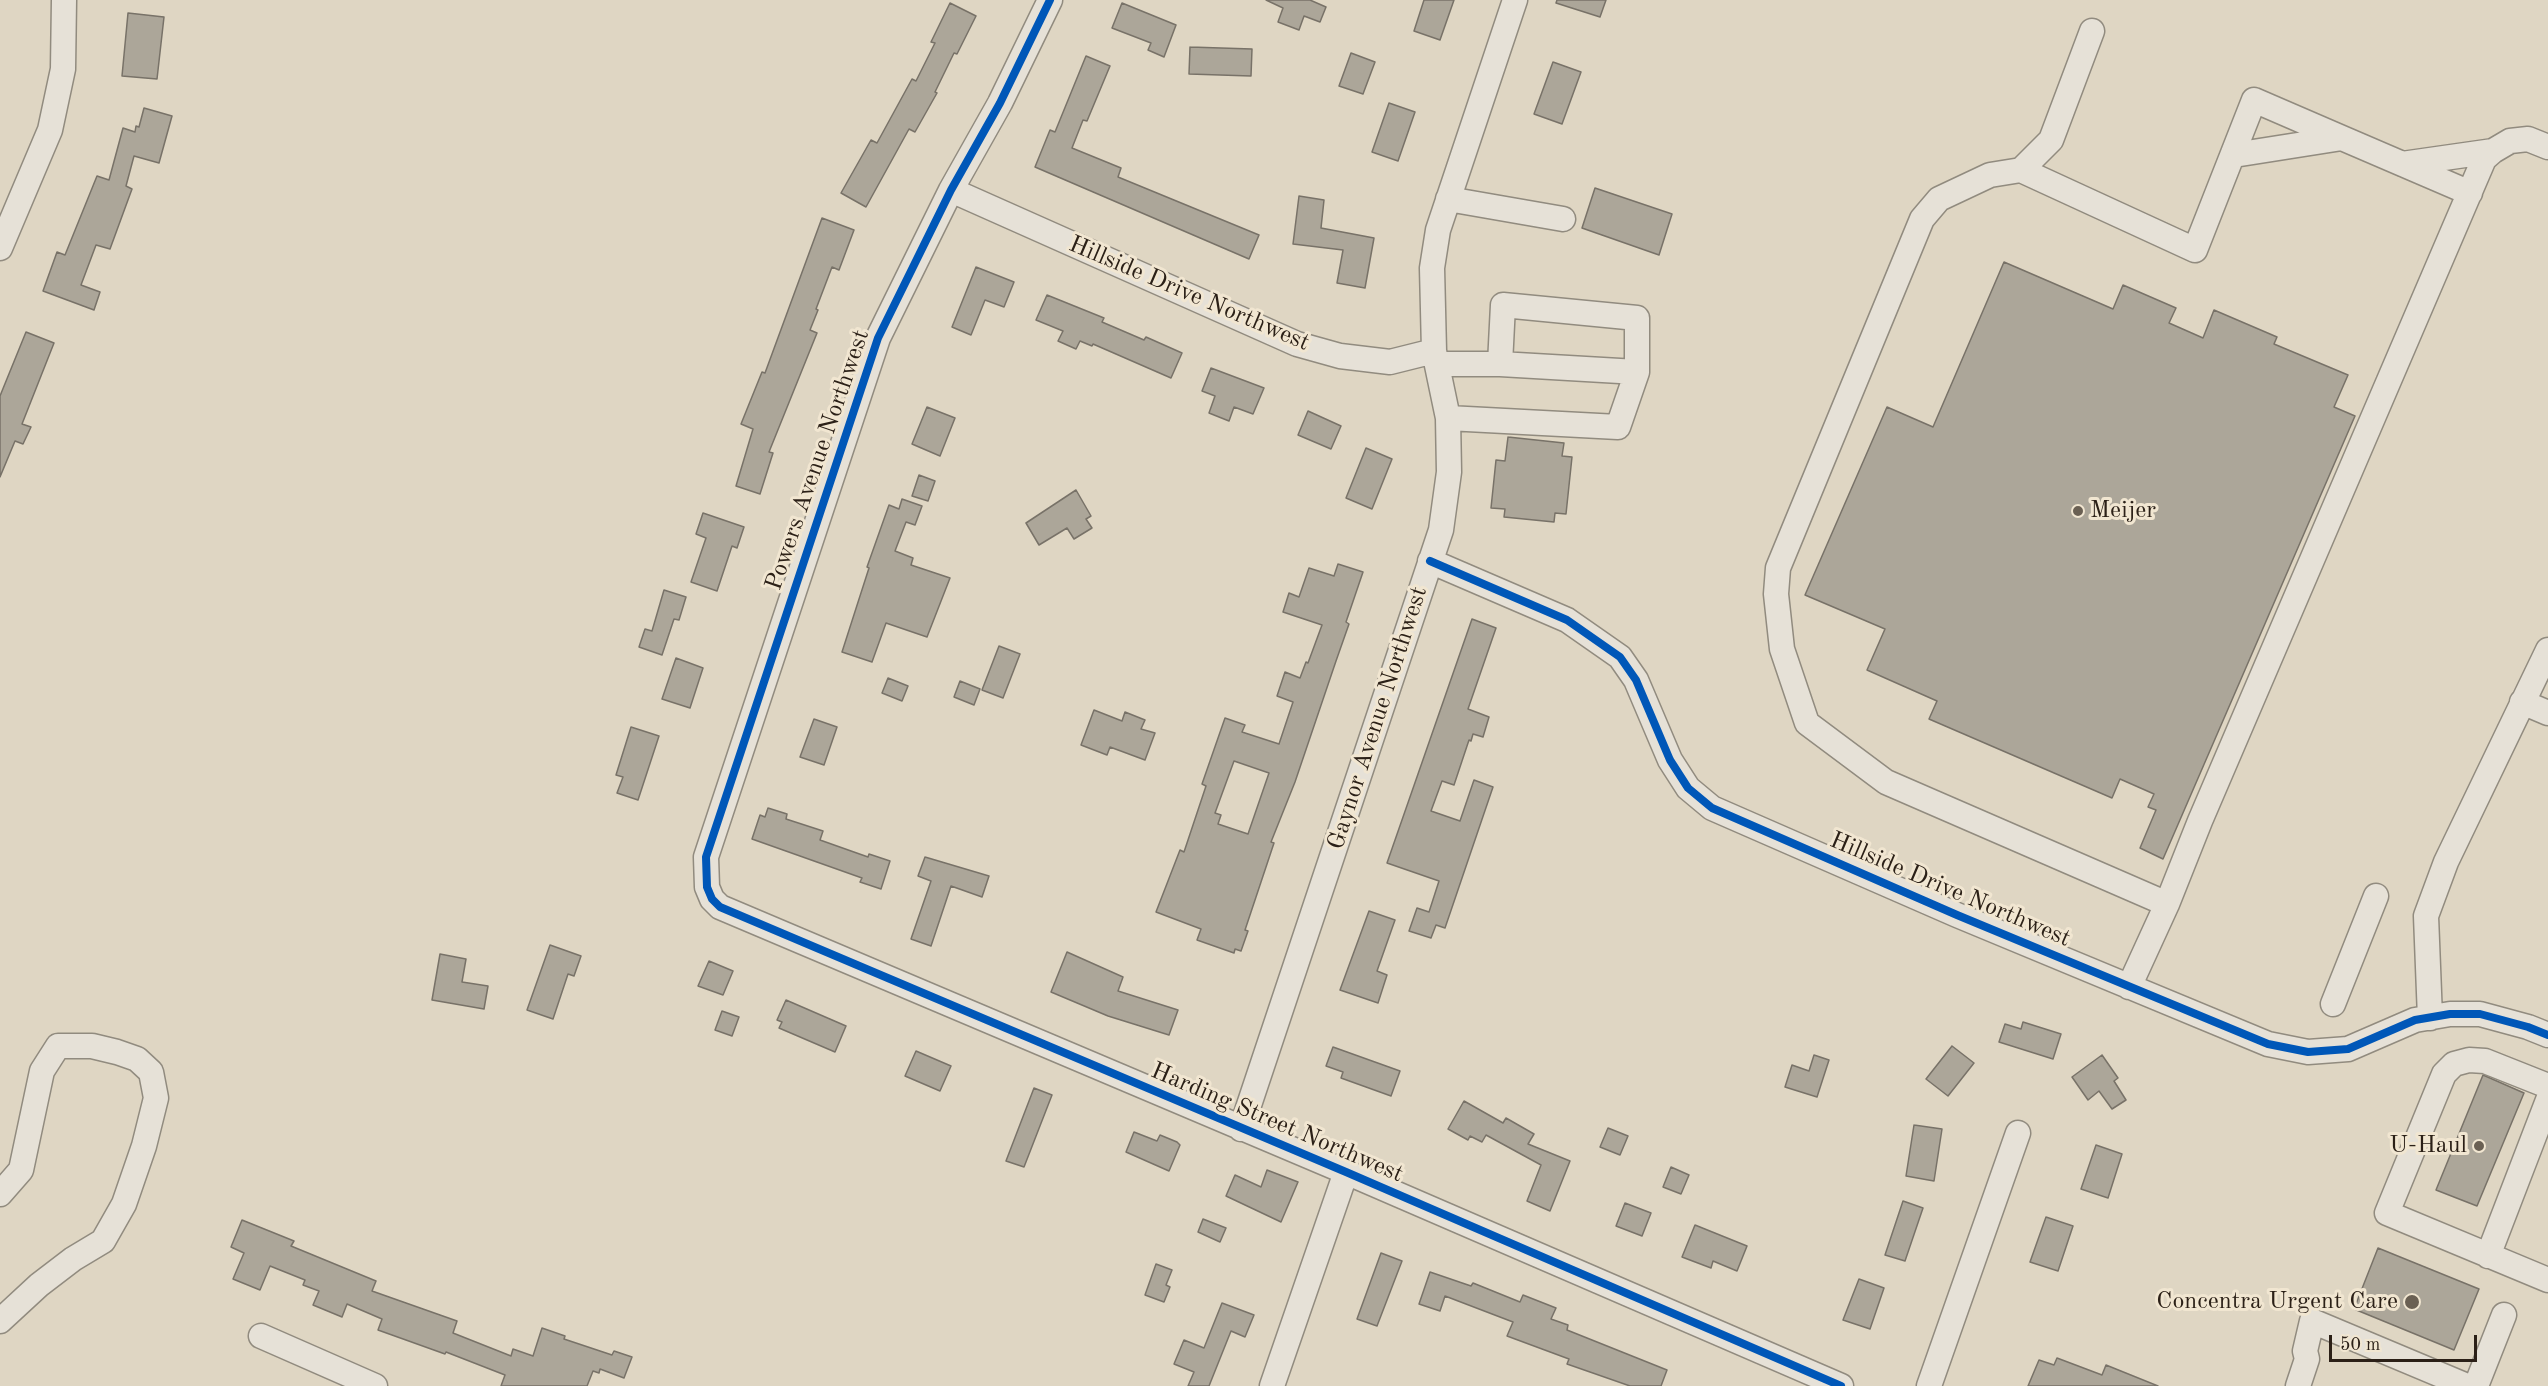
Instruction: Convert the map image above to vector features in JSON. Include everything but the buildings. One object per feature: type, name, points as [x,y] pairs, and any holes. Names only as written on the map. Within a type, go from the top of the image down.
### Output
[{"type":"street","points":[[0,248],[50,129],[63,69],[64,0]]},
{"type":"street","name":"Powers Avenue Northwest","points":[[706,887],[706,857],[878,338],[951,190],[1000,103],[1050,0]]},
{"type":"street","name":"Gaynor Avenue Northwest","points":[[1241,1129],[1441,531],[1449,472],[1448,418],[1436,357],[1432,268],[1438,230],[1515,0]]},
{"type":"street","points":[[2021,171],[2051,140],[2092,31]]},
{"type":"street","points":[[2167,904],[1886,782],[1807,723],[1782,649],[1776,594],[1778,568],[1922,219],[1939,199],[1961,187],[1990,176],[2021,171],[2195,250],[2235,155],[2254,100],[2470,193]]},
{"type":"street","points":[[2235,155],[2342,138]]},
{"type":"street","points":[[2129,987],[2167,904],[2200,821],[2484,159],[2511,141],[2528,139],[2548,147]]},
{"type":"street","points":[[2402,164],[2493,151]]},
{"type":"street","name":"Hillside Drive Northwest","points":[[951,190],[1297,344],[1340,356],[1390,362],[1436,357],[1500,364],[1637,372]]},
{"type":"street","points":[[1448,199],[1563,219]]},
{"type":"street","points":[[1448,418],[1618,427],[1637,372],[1637,318],[1503,305],[1500,364]]},
{"type":"street","name":"Hillside Drive Northwest","points":[[1430,561],[1567,620],[1620,657],[1636,680],[1670,759],[1688,788],[1712,808],[1946,910],[2268,1044],[2308,1053],[2348,1049],[2391,1029],[2430,1017],[2450,1014],[2480,1014],[2548,1034]]},
{"type":"street","points":[[2430,1017],[2426,916],[2446,862],[2548,650]]},
{"type":"street","points":[[2522,702],[2548,713]]},
{"type":"street","name":"Harding Street Northwest","points":[[706,887],[720,907],[1346,1172],[1841,1386]]},
{"type":"street","points":[[2333,1004],[2376,896]]},
{"type":"street","points":[[0,1194],[21,1170],[42,1071],[58,1046],[92,1046],[117,1052],[137,1059],[152,1072],[156,1098],[144,1146],[124,1204],[103,1241],[73,1258],[0,1321]]},
{"type":"street","points":[[2548,1086],[2485,1061],[2469,1060],[2454,1064],[2444,1074],[2387,1213],[2548,1280]]},
{"type":"street","points":[[2488,1256],[2548,1100]]},
{"type":"street","points":[[1929,1386],[2018,1133]]},
{"type":"street","points":[[1272,1386],[1346,1172]]},
{"type":"street","points":[[2476,1386],[2504,1315]]},
{"type":"street","points":[[2298,1386],[2307,1359],[2305,1352],[2312,1321],[2467,1386]]},
{"type":"street","points":[[261,1336],[375,1386]]},
{"type":"cycle path","points":[[1050,0],[1000,103],[951,190],[878,338],[706,857],[707,887],[712,899],[720,907],[1346,1172],[1841,1386]]},
{"type":"cycle path","points":[[1430,561],[1567,620],[1620,657],[1636,680],[1670,760],[1688,788],[1712,808],[1957,915],[2268,1044],[2308,1052],[2348,1049],[2415,1020],[2450,1014],[2480,1014],[2548,1035]]},
{"type":"place","name":"Meijer","points":[[2078,511]]},
{"type":"place","name":"U-Haul","points":[[2479,1146]]},
{"type":"place","name":"Concentra Urgent Care","points":[[2412,1302]]}]
